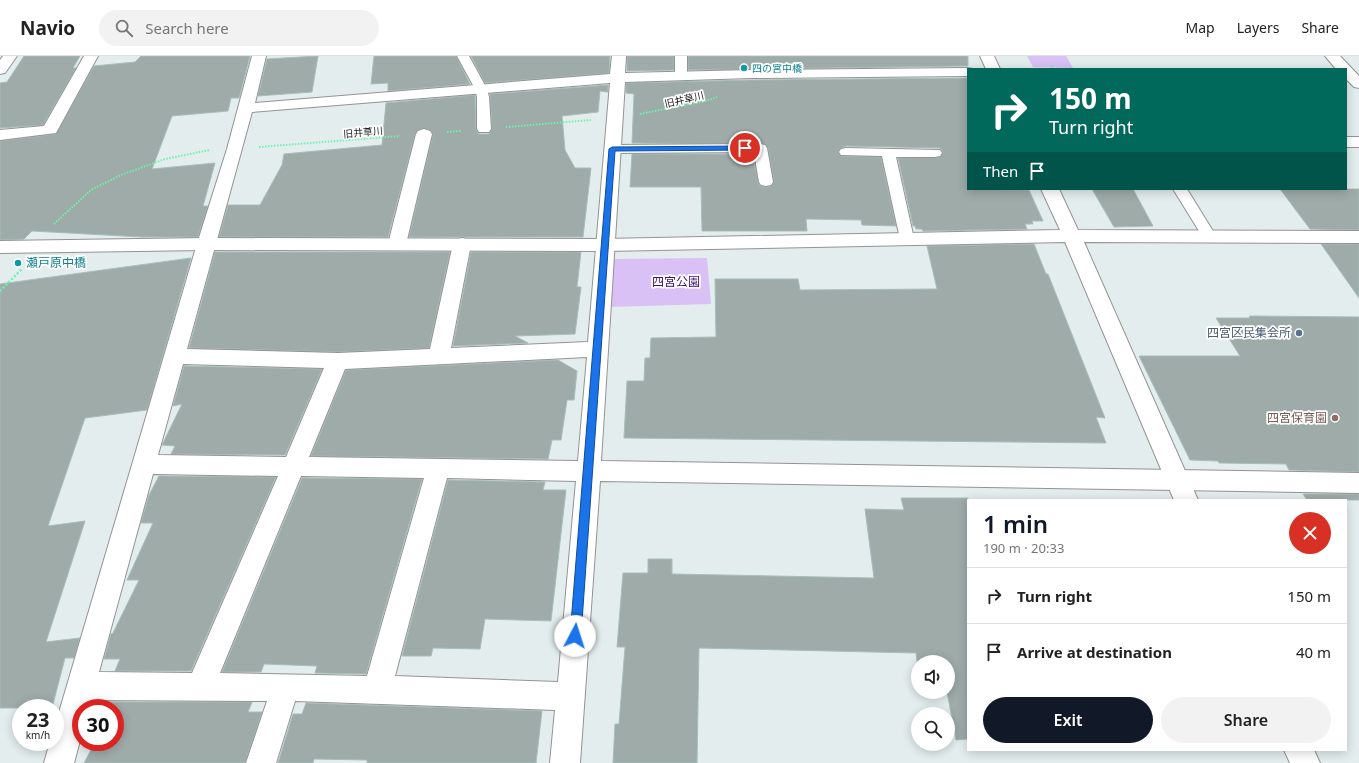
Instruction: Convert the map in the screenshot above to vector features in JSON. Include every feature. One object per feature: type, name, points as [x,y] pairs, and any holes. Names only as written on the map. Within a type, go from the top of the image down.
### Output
[{"type":"street","points":[[0,70],[10,56]]},
{"type":"street","points":[[0,136],[50,130],[91,56]]},
{"type":"street","points":[[59,763],[206,244],[235,149],[259,56]]},
{"type":"street","points":[[565,763],[589,470],[614,118],[620,56]]},
{"type":"street","points":[[987,56],[993,68]]},
{"type":"street","points":[[1332,56],[1344,68]]},
{"type":"street","points":[[246,108],[618,78],[750,74],[967,72]]},
{"type":"street","points":[[397,244],[424,134]]},
{"type":"street","points":[[1347,142],[1359,142]]},
{"type":"street","points":[[1050,190],[1072,236],[1181,490]]},
{"type":"street","points":[[0,247],[206,244],[605,245],[1072,236],[1359,237]]},
{"type":"street","points":[[439,357],[462,244]]},
{"type":"street","points":[[174,356],[338,362],[598,349]]},
{"type":"street","points":[[200,687],[338,362]]},
{"type":"street","points":[[143,464],[589,470],[1181,490],[1359,483]]},
{"type":"street","points":[[378,690],[438,468]]},
{"type":"street","points":[[81,686],[286,687],[570,696]]},
{"type":"street","points":[[260,763],[286,687]]},
{"type":"street","points":[[1299,751],[1305,763]]},
{"type":"lane","points":[[463,56],[481,89],[483,97],[484,129]]},
{"type":"lane","points":[[681,76],[682,56]]},
{"type":"lane","points":[[612,149],[760,148],[766,182]]},
{"type":"lane","points":[[846,152],[935,153]]},
{"type":"lane","points":[[888,153],[907,239]]},
{"type":"lane","points":[[1181,190],[1209,236]]},
{"type":"path","name":"旧井草川","points":[[0,291],[25,266],[56,221],[91,190],[148,164],[201,151],[614,118],[670,110],[706,102],[738,87],[750,74]]},
{"type":"green space","points":[[1027,56],[1066,56],[1073,68],[1033,67]]},
{"type":"green space","name":"四宮公園","points":[[707,258],[711,304],[608,307],[611,259]]},
{"type":"building","points":[[24,56],[80,56],[73,68],[76,68],[43,125],[0,128],[0,83],[7,82]]},
{"type":"building","points":[[141,56],[250,56],[239,98],[231,98],[228,111],[172,116],[152,169],[215,163],[203,206],[208,206],[198,237],[142,237],[32,231],[24,239],[0,240],[0,141],[56,134],[94,66],[135,62]]},
{"type":"building","points":[[318,56],[312,92],[258,96],[267,59]]},
{"type":"building","points":[[374,56],[456,56],[470,84],[388,91],[388,83],[371,84]]},
{"type":"building","points":[[471,56],[610,56],[609,73],[485,83]]},
{"type":"building","points":[[627,56],[674,56],[674,70],[627,71]]},
{"type":"building","points":[[688,56],[968,56],[968,66],[688,70]]},
{"type":"building","points":[[967,78],[967,190],[1029,190],[1043,221],[1032,221],[1033,224],[1025,224],[1027,229],[923,231],[922,229],[916,229],[915,226],[913,226],[898,158],[940,157],[943,152],[940,148],[846,146],[838,151],[841,156],[881,157],[896,226],[862,225],[861,220],[806,219],[807,231],[702,231],[701,187],[630,187],[632,154],[753,154],[760,186],[771,186],[774,182],[768,148],[765,144],[632,143],[634,94],[626,93],[626,83]]},
{"type":"building","points":[[608,85],[608,92],[600,91],[598,112],[562,116],[565,150],[575,168],[591,168],[583,237],[409,237],[433,134],[430,130],[424,128],[418,130],[415,134],[388,237],[219,237],[228,205],[260,205],[282,165],[284,154],[382,145],[386,103],[475,95],[476,130],[479,134],[489,134],[492,129],[490,94]]},
{"type":"building","points":[[1359,189],[1359,230],[1310,229],[1281,190]]},
{"type":"building","points":[[1093,190],[1134,190],[1153,226],[1114,227]]},
{"type":"building","points":[[1034,244],[1046,274],[1048,274],[1105,418],[1096,417],[1106,443],[624,438],[627,381],[644,381],[645,358],[650,358],[651,338],[716,337],[715,279],[798,279],[800,290],[937,289],[927,246]]},
{"type":"building","points":[[1321,244],[1359,244],[1359,298]]},
{"type":"building","points":[[215,252],[450,252],[429,348],[338,352],[189,348]]},
{"type":"building","points":[[471,252],[581,252],[577,287],[581,287],[575,334],[515,336],[528,343],[453,346]]},
{"type":"building","points":[[191,258],[147,410],[85,418],[48,526],[85,521],[46,642],[80,638],[74,658],[65,658],[54,699],[12,699],[12,708],[0,708],[0,284]]},
{"type":"building","points":[[1250,316],[1359,317],[1359,472],[1289,470],[1286,464],[1219,463],[1218,461],[1190,460],[1139,356],[1240,356],[1216,318],[1249,318]]},
{"type":"building","points":[[558,360],[577,371],[574,400],[567,400],[561,440],[552,440],[548,459],[311,456],[346,370]]},
{"type":"building","points":[[184,366],[322,369],[285,455],[171,454],[175,446],[162,445],[182,404],[173,406]]},
{"type":"building","points":[[159,476],[276,477],[191,671],[115,671],[120,659],[104,659],[111,634],[113,633],[139,580],[127,580],[153,523],[141,523],[149,495]]},
{"type":"building","points":[[302,478],[422,479],[366,674],[315,673],[317,666],[264,664],[261,672],[222,672]]},
{"type":"building","points":[[448,480],[545,482],[543,490],[566,490],[551,621],[485,619],[480,649],[433,648],[431,656],[402,656]]},
{"type":"building","points":[[1303,494],[1359,494],[1359,500],[1306,499]]},
{"type":"building","points":[[901,498],[968,498],[967,739],[956,740],[955,707],[950,707],[948,699],[955,699],[955,655],[699,648],[697,763],[613,763],[615,724],[619,724],[625,647],[617,647],[623,573],[648,573],[648,559],[672,559],[672,574],[874,578],[865,509],[904,510]]},
{"type":"building","points":[[124,702],[252,702],[248,712],[262,712],[245,763],[84,763],[90,751],[124,751]]},
{"type":"building","points":[[306,703],[542,711],[536,763],[367,763],[367,760],[314,759],[313,763],[278,763],[293,714],[302,714]]},
{"type":"place","name":"四の宮中橋","points":[[744,68]]},
{"type":"place","name":"瀬戸原中橋","points":[[18,263]]},
{"type":"place","name":"四宮区民集会所","points":[[1299,333]]},
{"type":"place","name":"四宮保育園","points":[[1335,418]]},
{"type":"route","points":[[575,636],[589,470],[612,149],[745,148]]}]
